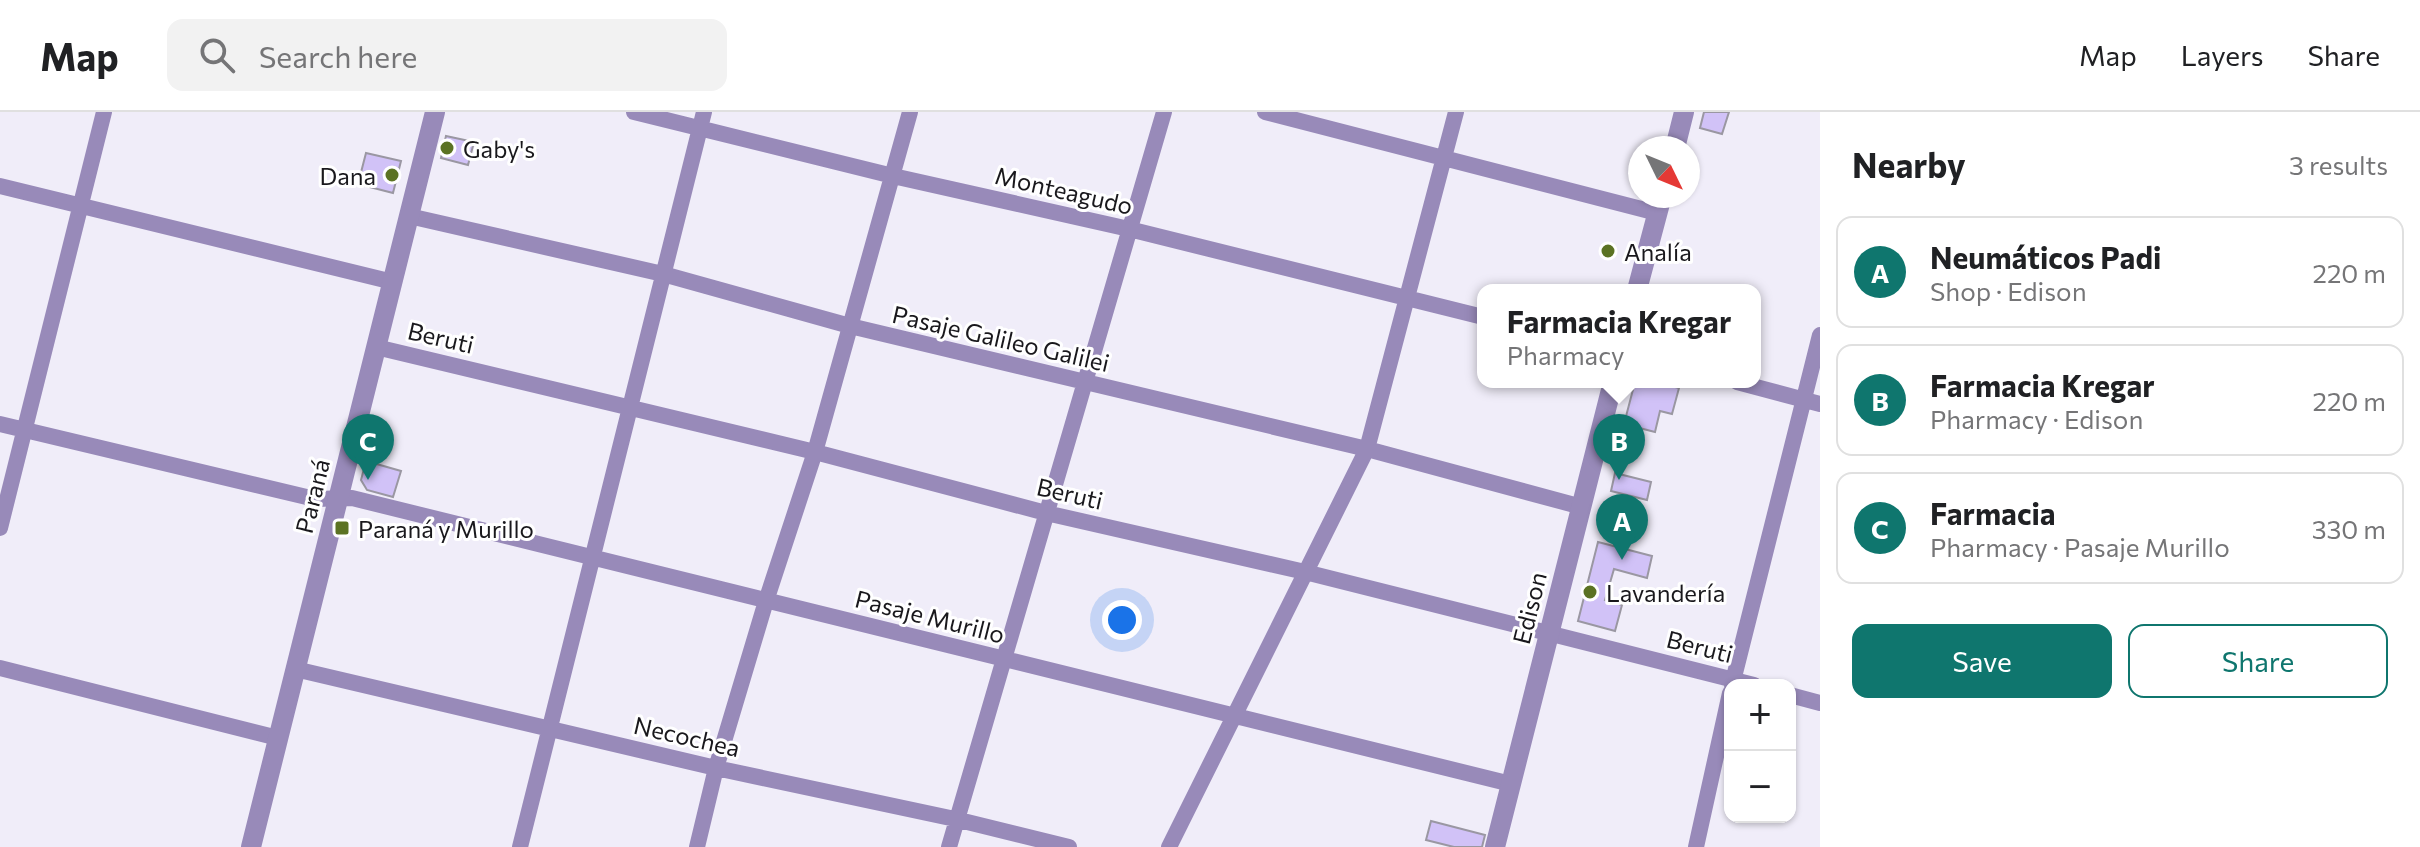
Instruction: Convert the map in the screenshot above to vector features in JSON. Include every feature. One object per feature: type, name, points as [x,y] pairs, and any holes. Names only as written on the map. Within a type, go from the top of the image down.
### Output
[{"type":"street","points":[[0,528],[104,112]]},
{"type":"street","name":"Paraná","points":[[251,847],[435,112]]},
{"type":"street","name":"Monteagudo","points":[[634,112],[893,176],[1129,229],[1477,316]]},
{"type":"street","points":[[520,847],[704,112]]},
{"type":"street","points":[[697,847],[716,768],[815,452],[910,112]]},
{"type":"street","points":[[949,847],[1164,112]]},
{"type":"street","points":[[1265,112],[1443,158],[1628,197]]},
{"type":"street","points":[[1169,847],[1367,449],[1456,112]]},
{"type":"street","points":[[1678,136],[1684,112]]},
{"type":"street","points":[[0,186],[393,282]]},
{"type":"street","points":[[1639,284],[1659,208]]},
{"type":"street","name":"Pasaje Galileo Galilei","points":[[409,216],[663,274],[850,326],[1367,449],[1582,507]]},
{"type":"street","points":[[1734,679],[1812,402],[1820,335]]},
{"type":"street","name":"Beruti","points":[[376,347],[815,452],[1046,513],[1305,572],[1550,633],[1724,684]]},
{"type":"street","name":"Edison","points":[[1495,847],[1612,388]]},
{"type":"street","points":[[1760,388],[1812,402]]},
{"type":"street","name":"Pasaje Murillo","points":[[0,424],[315,499],[352,498],[1511,784]]},
{"type":"street","points":[[0,668],[278,738]]},
{"type":"street","name":"Necochea","points":[[295,669],[1069,847]]},
{"type":"street","points":[[1796,697],[1820,703]]},
{"type":"street","points":[[1696,847],[1724,722]]},
{"type":"building","points":[[1704,112],[1729,112],[1722,134],[1700,128]]},
{"type":"building","points":[[446,136],[474,142],[468,165],[441,158]]},
{"type":"building","points":[[366,153],[401,161],[393,193],[358,184]]},
{"type":"building","points":[[1633,388],[1679,388],[1672,414],[1660,411],[1655,432],[1624,424]]},
{"type":"building","points":[[366,461],[401,471],[393,497],[367,490],[361,480]]},
{"type":"building","points":[[1615,473],[1651,482],[1647,500],[1611,491]]},
{"type":"building","points":[[1598,542],[1652,556],[1647,578],[1614,569],[1605,600],[1622,605],[1615,631],[1578,621]]},
{"type":"building","points":[[1431,821],[1485,835],[1482,847],[1454,847],[1426,840]]},
{"type":"place","name":"Gaby's","points":[[447,148]]},
{"type":"place","name":"Dana","points":[[392,175]]},
{"type":"place","name":"Analía","points":[[1608,251]]},
{"type":"place","name":"Farmacia","points":[[368,480]]},
{"type":"place","name":"Farmacia Kregar","points":[[1619,480]]},
{"type":"place","name":"Paraná y Murillo","points":[[342,528]]},
{"type":"place","name":"Neumáticos Padi","points":[[1622,560]]},
{"type":"place","name":"Lavandería","points":[[1590,592]]}]
